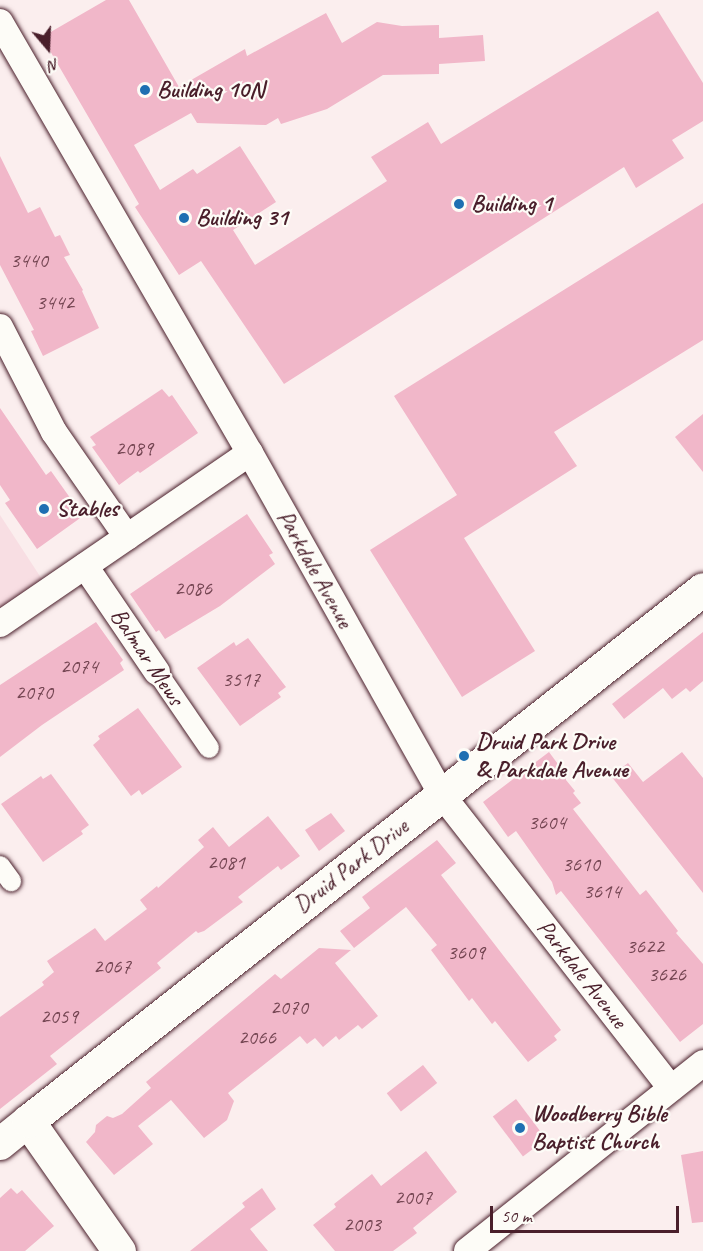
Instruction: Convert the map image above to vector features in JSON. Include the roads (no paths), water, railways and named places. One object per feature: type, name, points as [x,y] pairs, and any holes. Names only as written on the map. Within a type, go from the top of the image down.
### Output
[{"type":"main road","name":"Druid Park Drive","points":[[28,1121],[703,589]]},
{"type":"main road","points":[[28,1121],[119,1251]]},
{"type":"street","name":"Parkdale Avenue","points":[[0,22],[250,453],[442,795],[671,1088]]},
{"type":"street","points":[[0,327],[54,432],[127,537]]},
{"type":"street","points":[[0,624],[250,453]]},
{"type":"street","name":"Balmar Mews","points":[[85,566],[209,748]]},
{"type":"street","points":[[467,1251],[703,1063]]},
{"type":"street","name":"Druid Park Drive","points":[[0,1144],[28,1121]]},
{"type":"place","name":"Building 10N","points":[[145,90]]},
{"type":"place","name":"Building 1","points":[[459,204]]},
{"type":"place","name":"Building 31","points":[[184,218]]},
{"type":"place","name":"Stables","points":[[44,509]]},
{"type":"place","name":"Druid Park Drive & Parkdale Avenue","points":[[464,756]]},
{"type":"place","name":"Woodberry Bible Baptist Church","points":[[520,1128]]}]
